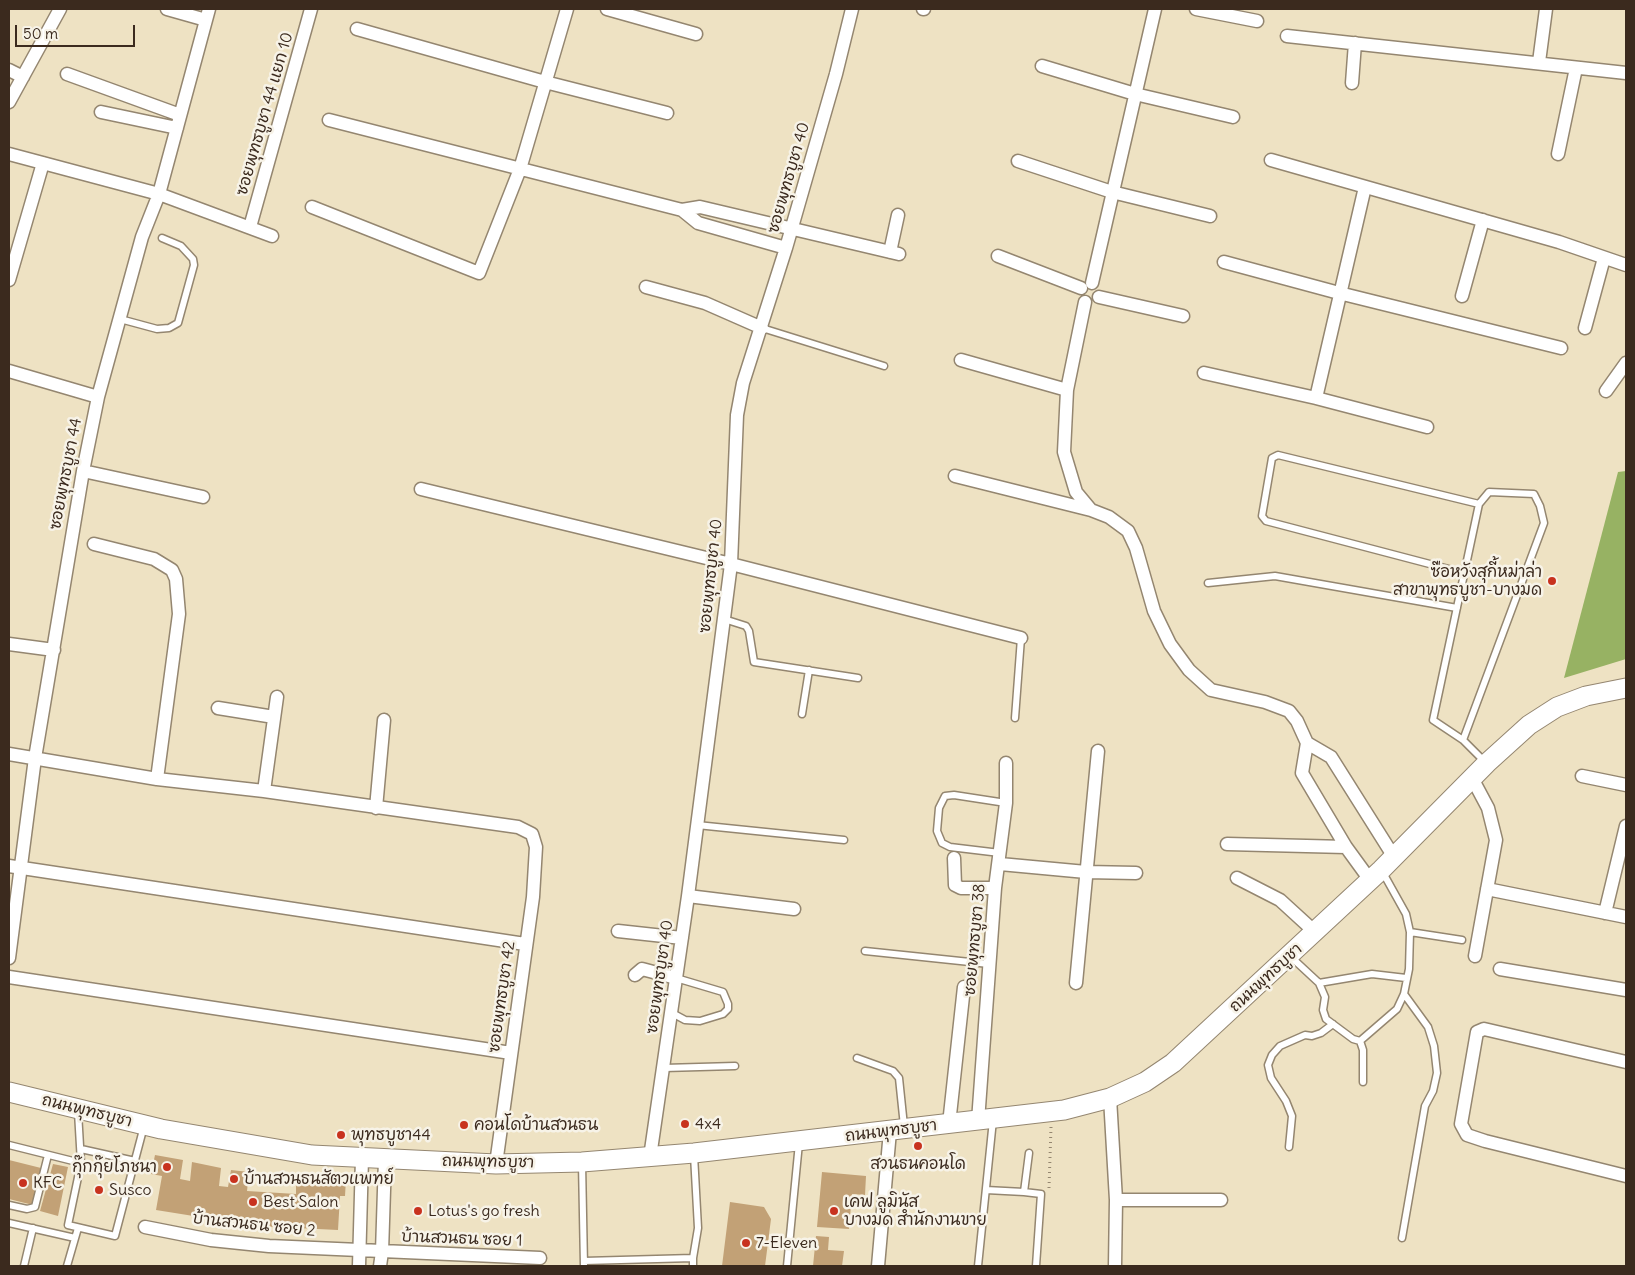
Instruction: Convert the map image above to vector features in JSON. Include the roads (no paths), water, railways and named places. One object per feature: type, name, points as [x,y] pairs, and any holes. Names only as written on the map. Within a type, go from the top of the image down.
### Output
[{"type":"main road","name":"ถนนพุทธบูชา","points":[[9,1092],[144,1125],[312,1155],[496,1164],[582,1162],[694,1153],[897,1131],[1064,1110],[1110,1098],[1145,1082],[1173,1063],[1382,869],[1487,763],[1529,725],[1557,708],[1586,696],[1626,688]]},
{"type":"street","points":[[9,102],[60,9]]},
{"type":"street","points":[[167,9],[208,14]]},
{"type":"street","name":"ซอยพุทธบูชา 44 แยก 10","points":[[250,227],[311,9]]},
{"type":"street","points":[[312,207],[479,273],[520,169],[567,9]]},
{"type":"street","points":[[607,9],[696,34]]},
{"type":"street","name":"ซอยพุทธบูชา 40","points":[[650,1157],[688,896],[731,564],[738,415],[743,383],[786,248],[836,74],[852,9]]},
{"type":"street","points":[[1091,510],[1076,492],[1064,452],[1067,390],[1085,302],[1080,294],[1086,285],[1112,192],[1156,9]]},
{"type":"street","points":[[1196,9],[1257,21]]},
{"type":"street","points":[[1540,62],[1546,9]]},
{"type":"street","name":"ซอยพุทธบูชา 44","points":[[9,958],[14,866],[54,650],[74,513],[98,397],[142,238],[159,194],[208,14]]},
{"type":"street","points":[[357,30],[667,114]]},
{"type":"street","points":[[1287,36],[1540,62],[1626,73]]},
{"type":"street","points":[[1352,82],[1355,43]]},
{"type":"street","points":[[1042,66],[1135,94],[1233,117]]},
{"type":"street","points":[[1558,154],[1576,68]]},
{"type":"street","points":[[9,70],[23,77]]},
{"type":"street","points":[[67,74],[180,115]]},
{"type":"street","points":[[101,112],[177,128]]},
{"type":"street","points":[[329,120],[682,210],[700,207],[895,253],[898,215]]},
{"type":"street","points":[[9,154],[159,194],[272,236]]},
{"type":"street","points":[[1271,160],[1559,242],[1626,265]]},
{"type":"street","points":[[1018,161],[1112,192],[1210,216]]},
{"type":"street","points":[[9,280],[43,163]]},
{"type":"street","points":[[1316,398],[1365,187]]},
{"type":"street","points":[[682,210],[698,223],[786,248]]},
{"type":"street","points":[[1462,296],[1483,220]]},
{"type":"street","points":[[998,256],[1099,288],[1099,297]]},
{"type":"street","points":[[1585,328],[1604,258]]},
{"type":"street","points":[[1224,262],[1339,293],[1560,348]]},
{"type":"street","points":[[646,287],[705,303],[762,328]]},
{"type":"street","points":[[1085,302],[1091,303],[1099,297],[1183,316]]},
{"type":"street","points":[[961,360],[1067,390]]},
{"type":"street","points":[[1606,391],[1626,363]]},
{"type":"street","points":[[9,371],[98,397]]},
{"type":"street","points":[[1204,373],[1316,398],[1427,427]]},
{"type":"street","points":[[83,471],[203,497]]},
{"type":"street","points":[[955,476],[1091,510],[1109,517],[1128,531],[1136,548],[1154,611],[1170,644],[1189,670],[1211,690],[1265,702],[1289,711],[1297,721],[1307,743],[1302,773],[1346,847],[1382,869]]},
{"type":"street","points":[[421,489],[731,564],[1021,638]]},
{"type":"street","points":[[94,544],[154,559],[172,570],[179,589],[178,614],[157,779]]},
{"type":"street","points":[[9,644],[54,650]]},
{"type":"street","points":[[264,791],[277,696]]},
{"type":"street","points":[[218,708],[274,717]]},
{"type":"street","points":[[9,754],[157,779],[264,791],[376,808],[384,720]]},
{"type":"street","points":[[1307,743],[1330,757],[1382,869]]},
{"type":"street","points":[[1076,984],[1098,751]]},
{"type":"street","name":"ซอยพุทธบูชา 38","points":[[985,1120],[989,964],[995,888],[1006,803],[1006,763]]},
{"type":"street","points":[[1582,776],[1626,785]]},
{"type":"street","points":[[1472,778],[1488,808],[1496,831],[1475,956]]},
{"type":"street","name":"ซอยพุทธบูชา 42","points":[[376,808],[518,827],[532,834],[536,847],[533,897],[496,1164]]},
{"type":"street","points":[[1605,913],[1626,826]]},
{"type":"street","points":[[1228,844],[1346,847]]},
{"type":"street","points":[[954,858],[955,885],[961,888],[995,888]]},
{"type":"street","points":[[1000,859],[1086,872],[1136,873]]},
{"type":"street","points":[[14,866],[525,944]]},
{"type":"street","points":[[1237,878],[1280,900],[1315,932]]},
{"type":"street","points":[[1487,889],[1626,917]]},
{"type":"street","points":[[688,896],[794,909]]},
{"type":"street","points":[[618,931],[682,938]]},
{"type":"street","points":[[635,975],[642,969],[676,978]]},
{"type":"street","points":[[1500,969],[1626,990]]},
{"type":"street","points":[[9,977],[511,1053]]},
{"type":"street","points":[[949,1124],[964,987]]},
{"type":"street","points":[[1626,1062],[1484,1029],[1477,1032],[1461,1124],[1466,1135],[1485,1141],[1626,1176]]},
{"type":"street","points":[[1110,1098],[1116,1200],[1115,1266]]},
{"type":"street","points":[[878,1266],[897,1131]]},
{"type":"street","points":[[359,1266],[362,1158]]},
{"type":"street","points":[[380,1266],[386,1159]]},
{"type":"street","points":[[1116,1200],[1221,1200]]},
{"type":"street","name":"บ้านสวนธน ซอย 2","points":[[145,1227],[211,1240],[382,1252]]},
{"type":"street","name":"บ้านสวนธน ซอย 1","points":[[382,1252],[540,1258]]},
{"type":"lane","points":[[120,319],[157,329],[169,328],[178,323],[186,299],[193,260],[181,246],[162,238]]},
{"type":"lane","points":[[762,328],[884,366]]},
{"type":"lane","points":[[1464,573],[1266,521],[1262,516],[1272,458],[1278,455],[1479,504]]},
{"type":"lane","points":[[1463,740],[1544,523],[1540,506],[1534,494],[1489,492],[1479,504],[1433,720],[1463,740],[1487,763]]},
{"type":"lane","points":[[1208,583],[1275,576],[1457,608]]},
{"type":"lane","points":[[724,619],[746,626],[749,631],[754,662],[858,678]]},
{"type":"lane","points":[[1015,718],[1021,638]]},
{"type":"lane","points":[[802,714],[809,670]]},
{"type":"lane","points":[[1000,859],[950,847],[942,843],[937,831],[939,808],[945,796],[954,795],[1006,803]]},
{"type":"lane","points":[[697,825],[844,840]]},
{"type":"lane","points":[[1360,1042],[1396,1009],[1404,994],[1409,969],[1410,932],[1406,914],[1382,869]]},
{"type":"lane","points":[[1410,932],[1462,940]]},
{"type":"lane","points":[[865,951],[989,964]]},
{"type":"lane","points":[[1290,956],[1320,983],[1325,997],[1323,1010],[1326,1019],[1360,1042],[1363,1050],[1363,1082]]},
{"type":"lane","points":[[1320,983],[1372,974],[1406,978]]},
{"type":"lane","points":[[672,1013],[685,1020],[700,1021],[723,1014],[728,1004],[723,992],[676,978]]},
{"type":"lane","points":[[1402,1238],[1425,1106],[1433,1091],[1437,1073],[1434,1046],[1428,1027],[1404,994]]},
{"type":"lane","points":[[1290,1147],[1292,1116],[1286,1101],[1271,1078],[1268,1065],[1272,1055],[1280,1046],[1305,1035],[1312,1036],[1321,1033],[1333,1024]]},
{"type":"lane","points":[[857,1058],[894,1071],[899,1078],[897,1131]]},
{"type":"lane","points":[[664,1068],[735,1066]]},
{"type":"lane","points":[[78,1109],[82,1163],[68,1225],[78,1228],[115,1236],[144,1125]]},
{"type":"lane","points":[[978,1266],[986,1190],[985,1120]]},
{"type":"lane","points":[[787,1266],[799,1142]]},
{"type":"lane","points":[[9,1145],[82,1163]]},
{"type":"lane","points":[[81,1149],[135,1161]]},
{"type":"lane","points":[[693,1266],[698,1228],[694,1153]]},
{"type":"lane","points":[[1024,1192],[1028,1153]]},
{"type":"lane","points":[[9,1205],[28,1209],[35,1207],[48,1155]]},
{"type":"lane","points":[[582,1162],[584,1264],[694,1258]]},
{"type":"lane","points":[[986,1190],[1041,1194],[1036,1266]]},
{"type":"lane","points":[[9,1223],[75,1238]]},
{"type":"lane","points":[[24,1266],[33,1228]]},
{"type":"lane","points":[[67,1266],[78,1228]]},
{"type":"place","name":"ซือหวังสุกี้หม่าล่า สาขาพุทธบูชา-บางมด","points":[[1552,581]]},
{"type":"place","name":"4x4","points":[[685,1124]]},
{"type":"place","name":"คอนโดบ้านสวนธน","points":[[464,1125]]},
{"type":"place","name":"พุทธบูชา44","points":[[341,1135]]},
{"type":"place","name":"สวนธนคอนโด","points":[[918,1146]]},
{"type":"place","name":"กุ๊กกุ๊ยโภชนา","points":[[167,1167]]},
{"type":"place","name":"บ้านสวนธนสัตวแพทย์","points":[[234,1179]]},
{"type":"place","name":"KFC","points":[[23,1183]]},
{"type":"place","name":"Susco","points":[[99,1190]]},
{"type":"place","name":"Best Salon","points":[[253,1202]]},
{"type":"place","name":"Lotus's go fresh","points":[[418,1211]]},
{"type":"place","name":"เคฟ ลูมินัส บางมด สำนักงานขาย","points":[[834,1211]]},
{"type":"place","name":"7-Eleven","points":[[746,1243]]}]
